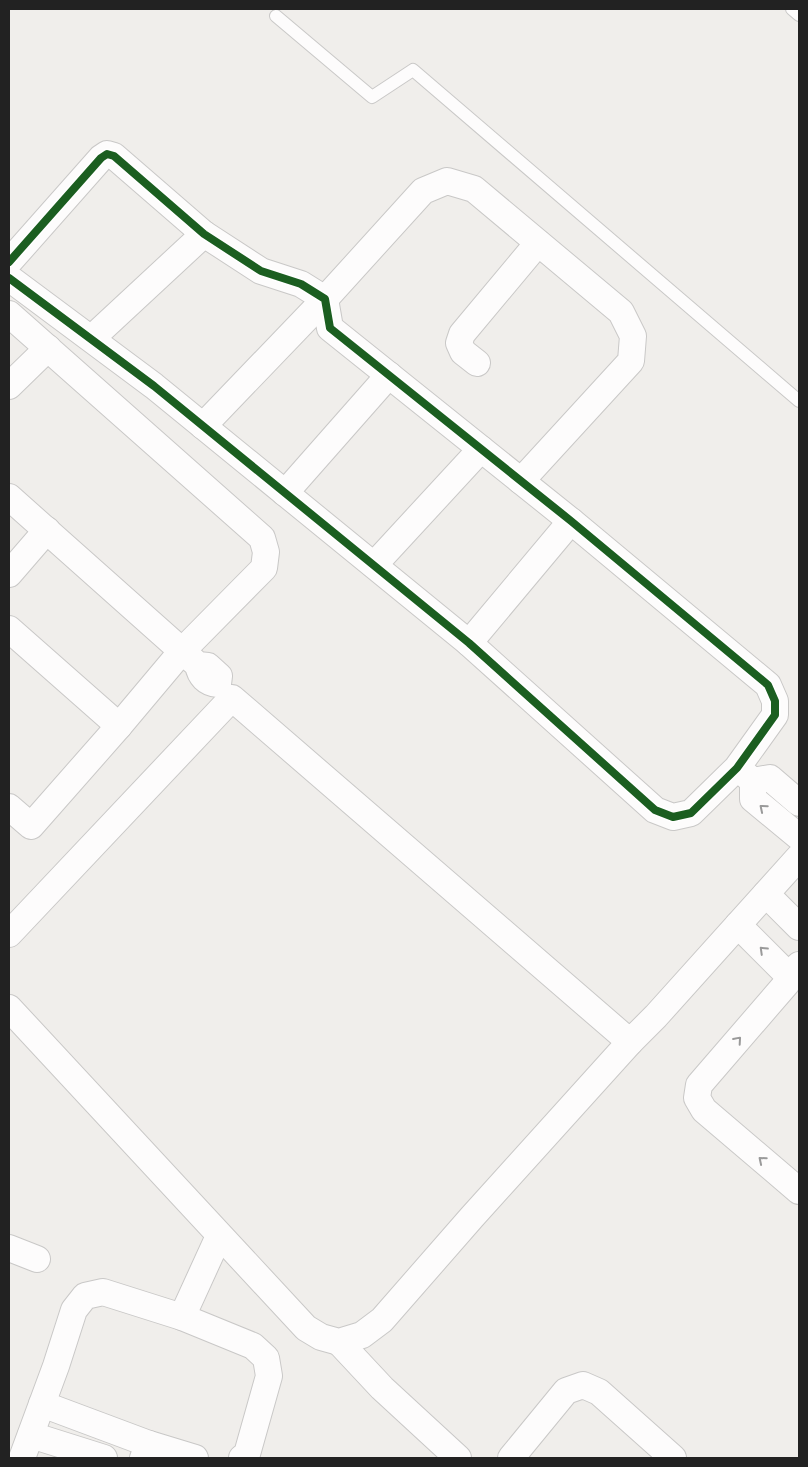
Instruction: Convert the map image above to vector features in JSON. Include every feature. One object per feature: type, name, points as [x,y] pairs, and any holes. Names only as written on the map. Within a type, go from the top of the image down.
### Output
[{"type":"street","points":[[9,262],[101,158],[107,154],[114,156],[204,234],[261,271],[301,284],[325,299],[330,328],[571,521],[768,685],[775,701],[775,715],[745,774],[692,813],[673,817],[655,810],[469,643],[154,386],[9,278]]},
{"type":"street","points":[[203,426],[325,299],[423,191],[447,181],[474,188],[621,312],[633,336],[631,361],[521,481]]},
{"type":"street","points":[[92,338],[204,234]]},
{"type":"street","points":[[477,363],[463,352],[459,343],[462,334],[538,243]]},
{"type":"street","points":[[9,314],[262,538],[266,552],[264,568],[210,676],[13,922]]},
{"type":"street","points":[[9,386],[48,348]]},
{"type":"street","points":[[285,493],[389,374]]},
{"type":"street","points":[[374,566],[481,449]]},
{"type":"street","points":[[9,497],[210,676],[630,1042]]},
{"type":"street","points":[[469,643],[571,521]]},
{"type":"street","points":[[9,574],[47,530]]},
{"type":"street","points":[[9,629],[119,726]]},
{"type":"street","points":[[9,807],[31,826],[119,726],[210,676]]},
{"type":"street","points":[[745,774],[770,778],[799,803]]},
{"type":"street","points":[[745,774],[753,799],[794,832]]},
{"type":"street","points":[[339,1342],[362,1335],[382,1320],[472,1217],[799,857]]},
{"type":"street","points":[[766,894],[799,926]]},
{"type":"street","points":[[738,925],[794,971],[787,983],[699,1085],[697,1098],[704,1110],[799,1191]]},
{"type":"street","points":[[9,1008],[306,1328],[321,1337],[339,1342],[382,1388],[458,1458]]},
{"type":"street","points":[[182,1317],[219,1236]]},
{"type":"street","points":[[9,1248],[37,1260]]},
{"type":"street","points":[[104,1458],[27,1446],[74,1310],[85,1296],[103,1292],[182,1317],[253,1346],[266,1358],[268,1376],[247,1454],[242,1458]]},
{"type":"street","points":[[511,1458],[566,1390],[583,1385],[599,1392],[674,1458]]},
{"type":"street","points":[[42,1404],[146,1451],[195,1458]]},
{"type":"lane","points":[[792,9],[799,15]]},
{"type":"lane","points":[[276,16],[372,97],[414,70],[799,401]]},
{"type":"cycle path","points":[[9,262],[101,158],[107,154],[114,156],[204,234],[261,271],[301,284],[325,299],[330,328],[571,521],[768,685],[775,701],[775,715],[737,768],[691,813],[673,817],[655,810],[469,643],[154,386],[9,278]]}]
